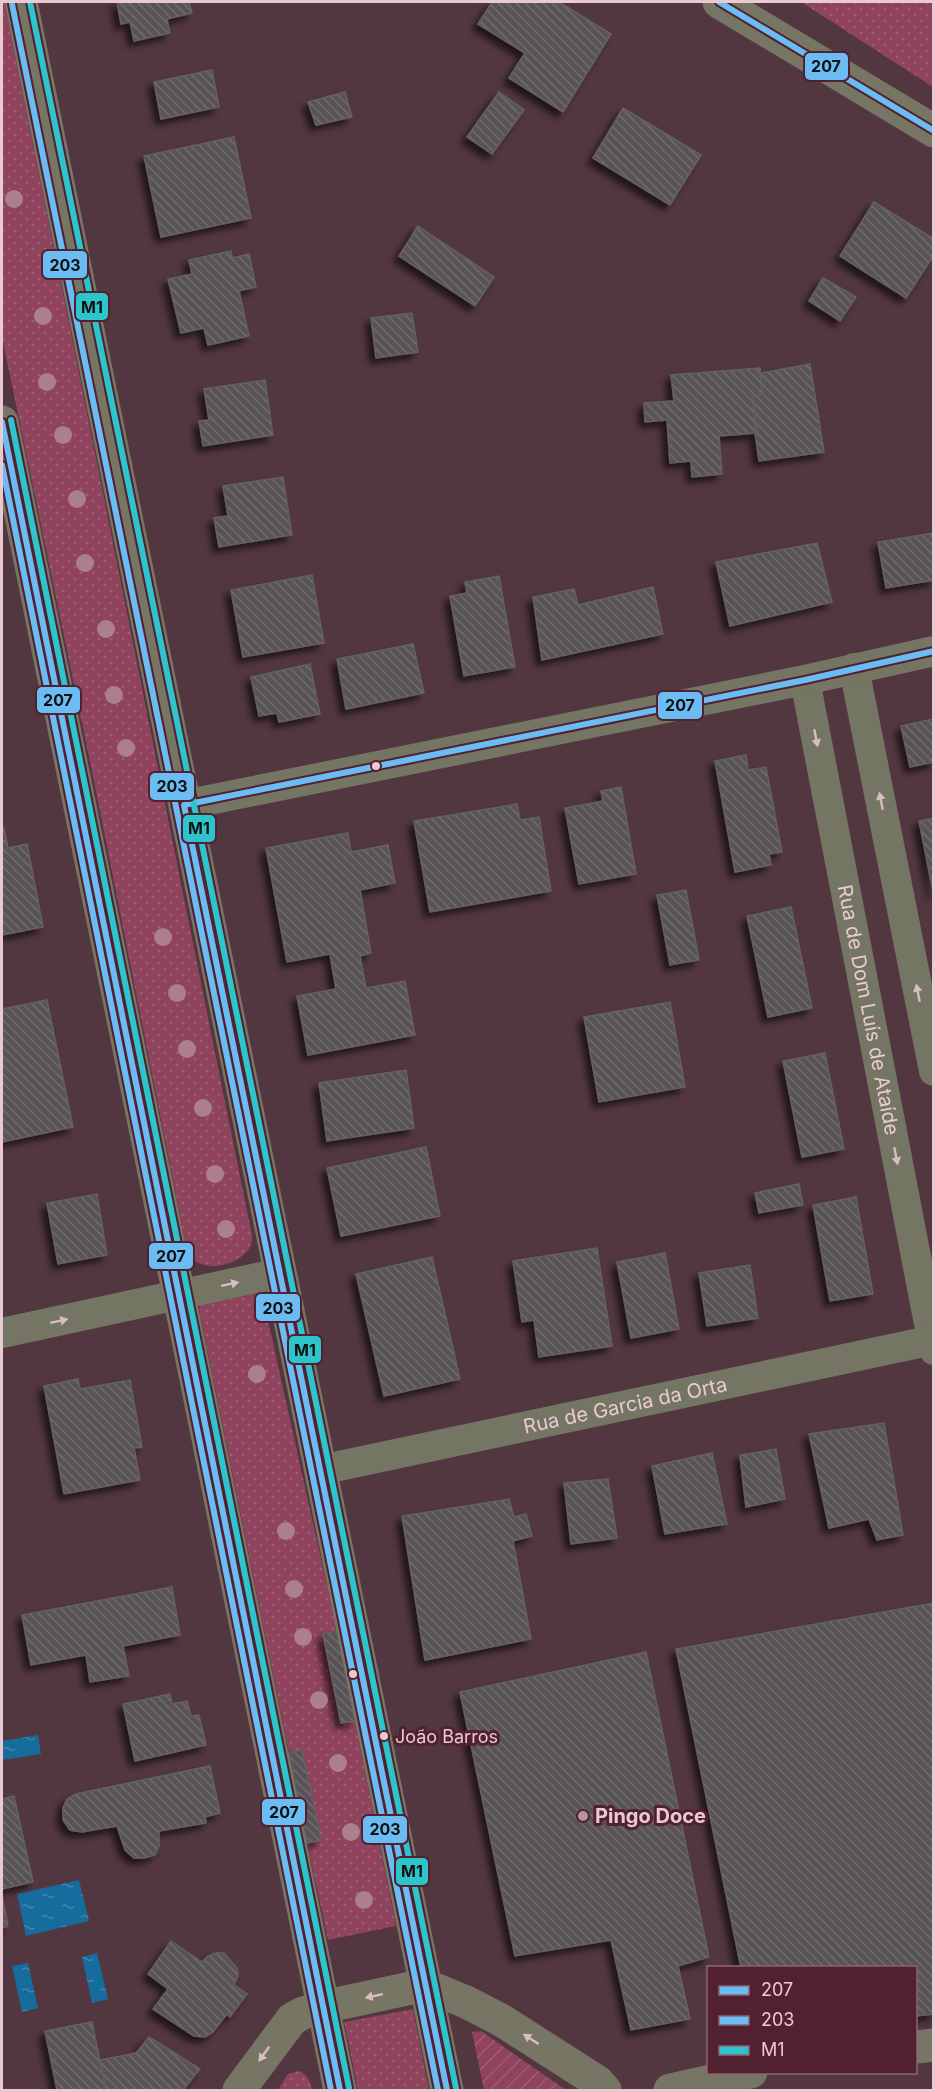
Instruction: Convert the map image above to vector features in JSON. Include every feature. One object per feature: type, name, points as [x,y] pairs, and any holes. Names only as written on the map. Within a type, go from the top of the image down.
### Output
[{"type":"main road","points":[[21,2],[447,2091]]},
{"type":"main road","points":[[719,2],[933,132]]},
{"type":"main road","points":[[2,422],[340,2091]]},
{"type":"main road","points":[[239,2091],[292,2019],[323,2007],[425,1985],[466,2001],[501,2020],[598,2082],[605,2091]]},
{"type":"main road","points":[[917,2047],[933,2045]]},
{"type":"main road","points":[[670,2091],[746,2074]]},
{"type":"street","points":[[184,805],[805,680],[933,651]]},
{"type":"street","points":[[854,668],[933,1071]]},
{"type":"street","name":"Rua de Dom Luís de Ataíde","points":[[805,680],[933,1344]]},
{"type":"street","points":[[2,1334],[280,1273]]},
{"type":"street","name":"Rua de Garcia da Orta","points":[[320,1470],[933,1344]]},
{"type":"shaded area","points":[[2,2],[4,2],[252,1235],[251,1245],[245,1254],[225,1264],[213,1266],[202,1264],[193,1260],[187,1251],[94,781],[2,337]]},
{"type":"shaded area","points":[[801,2],[933,2],[933,87]]},
{"type":"shaded area","points":[[256,1294],[263,1298],[337,1631],[323,1634],[339,1717],[341,1723],[355,1721],[396,1926],[328,1940],[307,1843],[321,1840],[302,1751],[289,1753],[199,1309],[201,1305]]},
{"type":"shaded area","points":[[413,2009],[429,2090],[358,2090],[344,2022]]},
{"type":"shaded area","points":[[481,2031],[566,2090],[484,2090],[472,2032]]},
{"type":"shaded area","points":[[299,2071],[305,2074],[312,2090],[278,2090],[288,2074]]},
{"type":"water","points":[[38,1735],[41,1754],[2,1760],[2,1741]]},
{"type":"water","points":[[79,1880],[89,1921],[26,1936],[17,1894]]},
{"type":"water","points":[[97,1953],[108,1999],[92,2003],[82,1957]]},
{"type":"water","points":[[28,1963],[38,2008],[22,2012],[12,1966]]},
{"type":"building","points":[[117,2],[189,2],[192,13],[167,19],[170,33],[134,41],[130,22],[121,24]]},
{"type":"building","points":[[492,2],[559,2],[611,34],[563,112],[509,78],[525,53],[478,24]]},
{"type":"building","points":[[212,70],[219,107],[161,119],[154,82]]},
{"type":"building","points":[[345,92],[352,117],[316,125],[308,102]]},
{"type":"building","points":[[499,92],[524,110],[492,154],[467,137]]},
{"type":"building","points":[[623,108],[701,155],[670,205],[593,158]]},
{"type":"building","points":[[234,137],[251,218],[161,237],[144,156]]},
{"type":"building","points":[[874,202],[934,239],[934,255],[906,298],[840,256]]},
{"type":"building","points":[[418,226],[494,277],[475,306],[399,256]]},
{"type":"building","points":[[231,251],[232,258],[249,254],[256,287],[239,291],[249,336],[208,345],[204,328],[181,333],[168,279],[192,274],[189,260]]},
{"type":"building","points":[[823,278],[856,297],[840,321],[809,301]]},
{"type":"building","points":[[412,313],[418,352],[376,358],[371,318]]},
{"type":"building","points":[[810,364],[824,452],[759,461],[747,376]]},
{"type":"building","points":[[760,368],[762,394],[753,395],[756,433],[719,436],[722,474],[692,477],[691,461],[670,463],[667,420],[645,422],[644,403],[674,401],[671,375]]},
{"type":"building","points":[[265,380],[273,435],[203,446],[199,421],[209,420],[204,389]]},
{"type":"building","points":[[283,477],[292,535],[219,547],[214,518],[228,516],[223,486]]},
{"type":"building","points":[[934,533],[934,580],[886,588],[878,542]]},
{"type":"building","points":[[817,543],[832,602],[730,626],[716,562]]},
{"type":"building","points":[[312,575],[324,643],[243,657],[231,590]]},
{"type":"building","points":[[499,576],[515,667],[464,676],[450,596],[467,593],[465,582]]},
{"type":"building","points":[[653,587],[663,634],[542,660],[533,597],[574,589],[578,605]]},
{"type":"building","points":[[413,644],[424,693],[346,709],[337,659]]},
{"type":"building","points":[[310,664],[320,714],[279,722],[277,713],[259,716],[251,677]]},
{"type":"building","points":[[934,719],[934,762],[910,767],[901,726]]},
{"type":"building","points":[[746,755],[748,770],[766,767],[782,852],[769,854],[771,865],[735,872],[715,761]]},
{"type":"building","points":[[621,787],[636,874],[579,884],[565,808],[603,801],[601,791]]},
{"type":"building","points":[[517,804],[520,820],[539,817],[551,891],[430,912],[414,821]]},
{"type":"building","points":[[934,818],[934,896],[919,821]]},
{"type":"building","points":[[4,828],[8,848],[27,844],[43,927],[2,935],[2,829]]},
{"type":"building","points":[[348,833],[351,852],[388,845],[395,883],[360,890],[371,953],[360,956],[366,988],[405,981],[415,1035],[308,1055],[297,996],[336,989],[330,954],[287,962],[266,848]]},
{"type":"building","points":[[686,890],[699,960],[670,965],[657,895]]},
{"type":"building","points":[[791,907],[812,1008],[768,1017],[747,916]]},
{"type":"building","points":[[47,1000],[73,1127],[2,1142],[2,1009]]},
{"type":"building","points":[[670,1002],[685,1087],[599,1102],[584,1017]]},
{"type":"building","points":[[825,1053],[844,1149],[802,1157],[783,1061]]},
{"type":"building","points":[[406,1070],[414,1128],[327,1141],[319,1083]]},
{"type":"building","points":[[426,1147],[440,1216],[341,1236],[327,1168]]},
{"type":"building","points":[[799,1184],[803,1205],[759,1213],[755,1193]]},
{"type":"building","points":[[97,1194],[107,1255],[58,1264],[47,1203]]},
{"type":"building","points":[[856,1197],[873,1294],[830,1301],[813,1205]]},
{"type":"building","points":[[597,1248],[612,1346],[539,1357],[534,1320],[522,1322],[513,1261]]},
{"type":"building","points":[[665,1253],[679,1329],[631,1338],[617,1262]]},
{"type":"building","points":[[432,1257],[460,1379],[384,1396],[356,1274]]},
{"type":"building","points":[[750,1265],[758,1318],[707,1326],[699,1273]]},
{"type":"building","points":[[78,1379],[80,1389],[130,1380],[142,1447],[134,1448],[140,1480],[64,1494],[44,1386]]},
{"type":"building","points":[[884,1423],[903,1535],[877,1540],[869,1519],[829,1528],[809,1434]]},
{"type":"building","points":[[776,1449],[785,1499],[746,1507],[740,1455]]},
{"type":"building","points":[[712,1453],[727,1524],[665,1534],[652,1466]]},
{"type":"building","points":[[608,1479],[617,1538],[571,1544],[564,1483]]},
{"type":"building","points":[[509,1499],[514,1517],[526,1514],[532,1536],[513,1541],[531,1639],[425,1660],[402,1516]]},
{"type":"building","points":[[172,1587],[180,1635],[123,1646],[129,1676],[90,1682],[86,1655],[31,1665],[22,1615]]},
{"type":"building","points":[[934,1603],[934,2014],[917,2016],[917,1966],[741,1966],[676,1649]]},
{"type":"building","points":[[337,1631],[355,1721],[341,1723],[323,1634]]},
{"type":"building","name":"Pingo Doce","points":[[646,1652],[709,1957],[678,1966],[690,2019],[631,2030],[611,1940],[515,1956],[460,1692]]},
{"type":"building","points":[[170,1694],[172,1704],[187,1701],[191,1716],[199,1715],[206,1745],[135,1761],[123,1704]]},
{"type":"building","points":[[302,1750],[321,1840],[307,1843],[289,1753]]},
{"type":"building","points":[[210,1766],[220,1813],[205,1817],[206,1823],[159,1831],[159,1846],[155,1855],[134,1858],[125,1850],[117,1826],[82,1832],[70,1830],[63,1820],[63,1808],[67,1799],[76,1794]]},
{"type":"building","points":[[14,1796],[33,1882],[2,1889],[2,1799]]},
{"type":"building","points":[[2,1895],[8,1926],[2,1928]]},
{"type":"building","points":[[171,1941],[202,1962],[208,1956],[224,1953],[237,1968],[238,1976],[234,1985],[247,1994],[230,2017],[227,2014],[212,2033],[205,2037],[194,2036],[153,2009],[168,1989],[148,1974]]},
{"type":"building","points":[[92,2022],[106,2090],[57,2090],[45,2031]]},
{"type":"building","points":[[149,2037],[200,2069],[183,2090],[106,2090],[100,2060],[136,2053]]},
{"type":"transit line","name":"M1","points":[[30,2],[456,2088]]},
{"type":"transit line","name":"207","points":[[719,2],[934,131]]},
{"type":"transit line","name":"203","points":[[12,4],[438,2090]]},
{"type":"transit line","name":"M1","points":[[11,420],[349,2088]]},
{"type":"transit line","name":"207","points":[[2,422],[340,2090]]},
{"type":"transit line","name":"203","points":[[2,465],[331,2090]]},
{"type":"transit line","name":"207","points":[[447,2090],[184,805],[805,680],[934,651]]},
{"type":"place","name":"João Barros","points":[[384,1736]]},
{"type":"place","name":"Pingo Doce","points":[[583,1816]]}]
